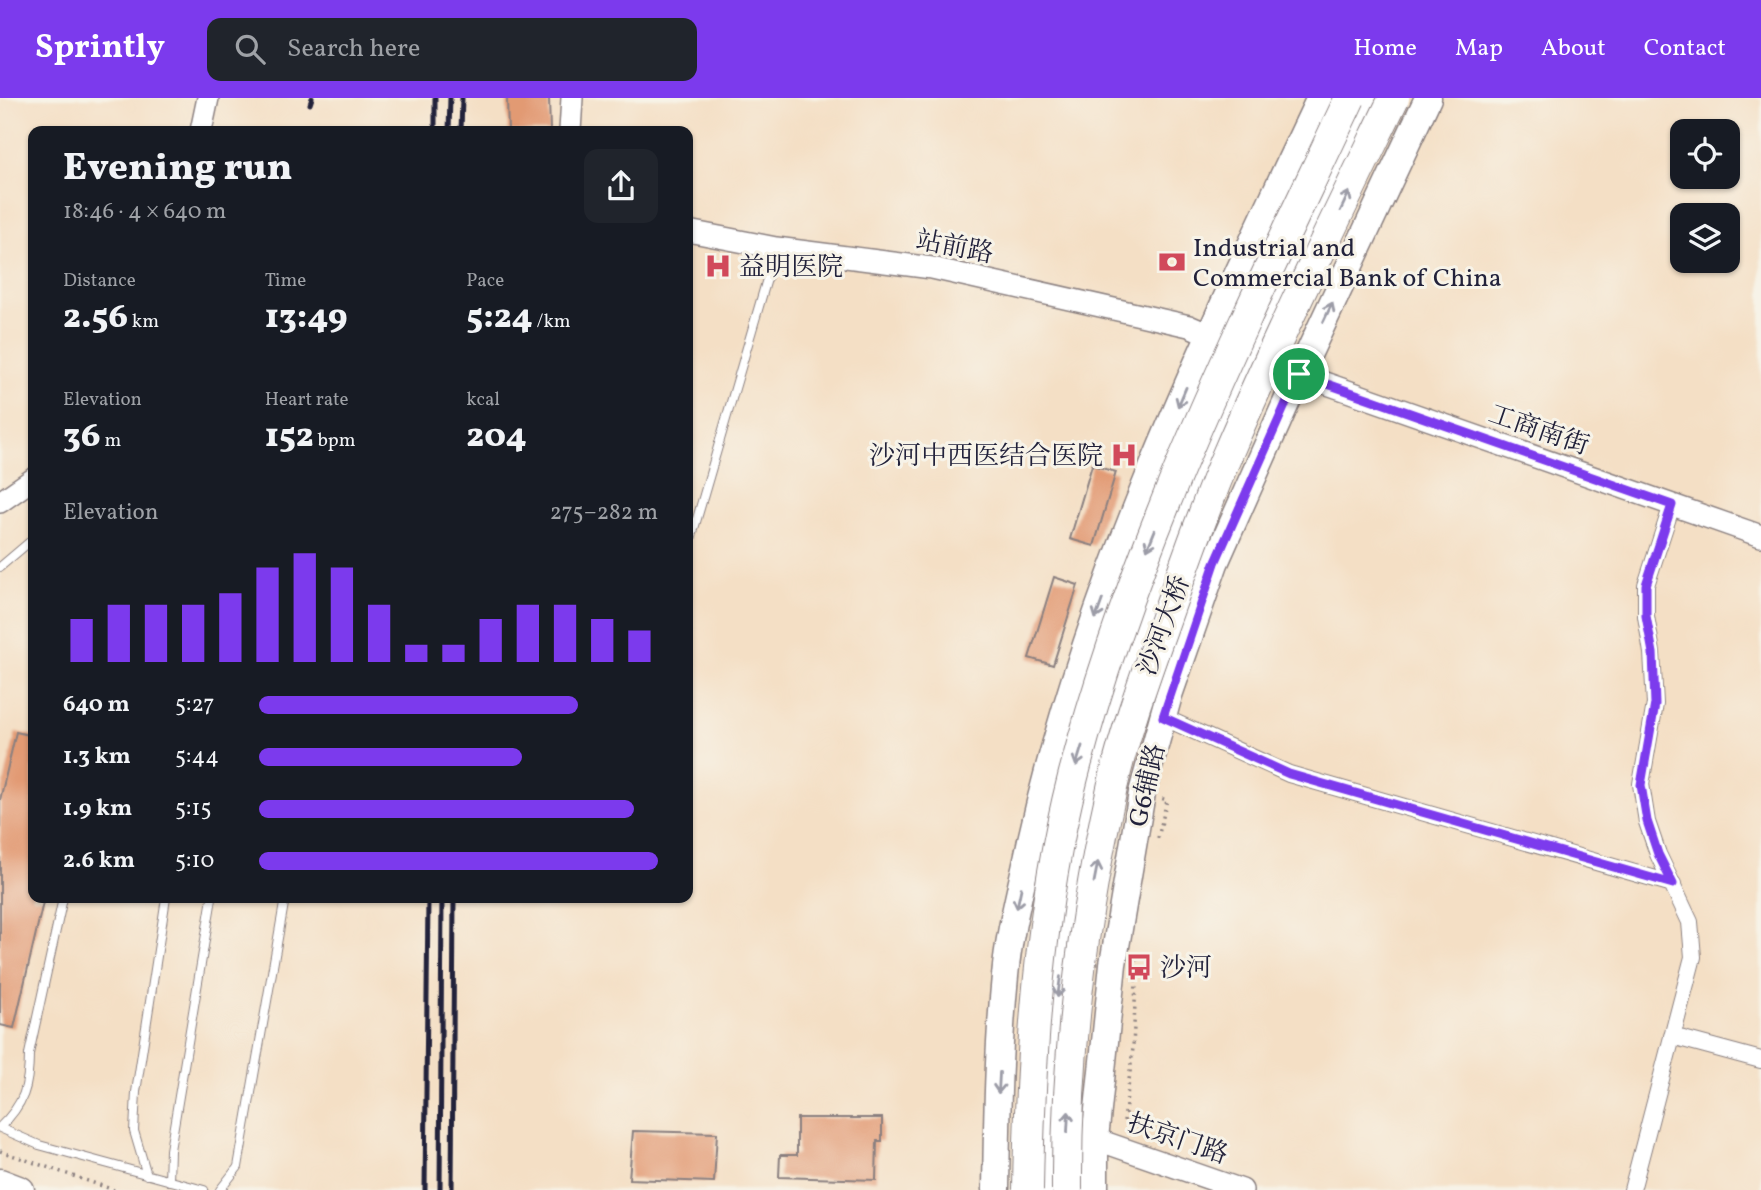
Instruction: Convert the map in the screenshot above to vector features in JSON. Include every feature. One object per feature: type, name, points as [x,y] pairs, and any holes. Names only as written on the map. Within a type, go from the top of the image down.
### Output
[{"type":"highway","name":"沙河大桥","points":[[1028,1190],[1028,1137],[1046,914],[1076,765],[1147,550],[1245,321],[1350,98]]},
{"type":"highway","name":"沙河大桥","points":[[1067,1190],[1073,1028],[1087,921],[1112,788],[1138,696],[1226,457],[1280,336],[1394,98]]},
{"type":"main road","points":[[996,1190],[996,1129],[1005,975],[1047,769],[1087,641],[1150,473],[1209,334],[1320,98]]},
{"type":"main road","name":"G6辅路","points":[[1095,1190],[1095,1139],[1113,964],[1142,793],[1163,717],[1215,563],[1299,374],[1428,98]]},
{"type":"main road","points":[[0,1182],[21,1190]]},
{"type":"street","points":[[202,126],[208,98]]},
{"type":"street","points":[[570,126],[572,98]]},
{"type":"street","points":[[1045,1190],[1045,1139],[1054,1024],[1077,860],[1094,782],[1136,642],[1209,449],[1369,98]]},
{"type":"street","name":"站前路","points":[[693,232],[776,248],[932,268],[1168,321],[1209,334],[1252,353]]},
{"type":"street","name":"工商南街","points":[[1252,353],[1299,374],[1761,536]]},
{"type":"street","points":[[0,502],[28,482]]},
{"type":"street","points":[[1632,1190],[1693,957],[1690,922],[1658,854],[1647,821],[1641,785],[1655,704],[1653,653],[1646,616],[1646,585],[1672,505]]},
{"type":"street","points":[[1163,717],[1289,774],[1673,884]]},
{"type":"street","points":[[1672,1037],[1761,1060]]},
{"type":"street","name":"扶京门路","points":[[1095,1139],[1242,1190]]},
{"type":"lane","points":[[693,532],[776,248]]},
{"type":"lane","points":[[0,567],[28,544]]},
{"type":"lane","points":[[63,903],[29,1054],[29,1076],[16,1112],[0,1128],[39,1145],[204,1190]]},
{"type":"lane","points":[[147,1175],[134,1131],[136,1092],[165,903]]},
{"type":"lane","points":[[169,1181],[170,1150],[211,903]]},
{"type":"lane","points":[[220,1190],[238,1167],[284,903]]},
{"type":"path","points":[[0,1151],[114,1190]]},
{"type":"building","points":[[507,98],[549,98],[550,126],[508,126]]},
{"type":"building","points":[[1092,465],[1116,472],[1094,546],[1070,539]]},
{"type":"building","points":[[1054,577],[1078,585],[1053,665],[1029,658]]},
{"type":"building","points":[[16,732],[28,735],[28,903],[43,903],[14,1028],[0,1025],[0,800]]},
{"type":"building","points":[[797,1118],[882,1118],[882,1141],[877,1141],[876,1180],[779,1177],[780,1155],[797,1155]]},
{"type":"building","points":[[633,1131],[717,1133],[714,1182],[629,1179]]},
{"type":"railway","points":[[310,104],[312,98]]},
{"type":"railway","points":[[435,98],[435,126]]},
{"type":"railway","points":[[449,126],[450,98]]},
{"type":"railway","points":[[461,126],[462,98]]},
{"type":"railway","points":[[425,1190],[428,903]]},
{"type":"railway","points":[[440,1190],[442,903]]},
{"type":"railway","points":[[452,1190],[454,903]]},
{"type":"place","name":"Industrial and Commercial Bank of China","points":[[1172,262]]},
{"type":"place","name":"益明医院","points":[[718,266]]},
{"type":"place","name":"沙河中西医结合医院","points":[[1124,455]]},
{"type":"place","name":"沙河","points":[[1139,967]]},
{"type":"route","points":[[1299,374],[1672,505],[1646,585],[1646,616],[1653,653],[1655,704],[1641,785],[1647,821],[1658,854],[1673,884],[1289,774],[1163,717],[1215,563],[1299,374]]}]
